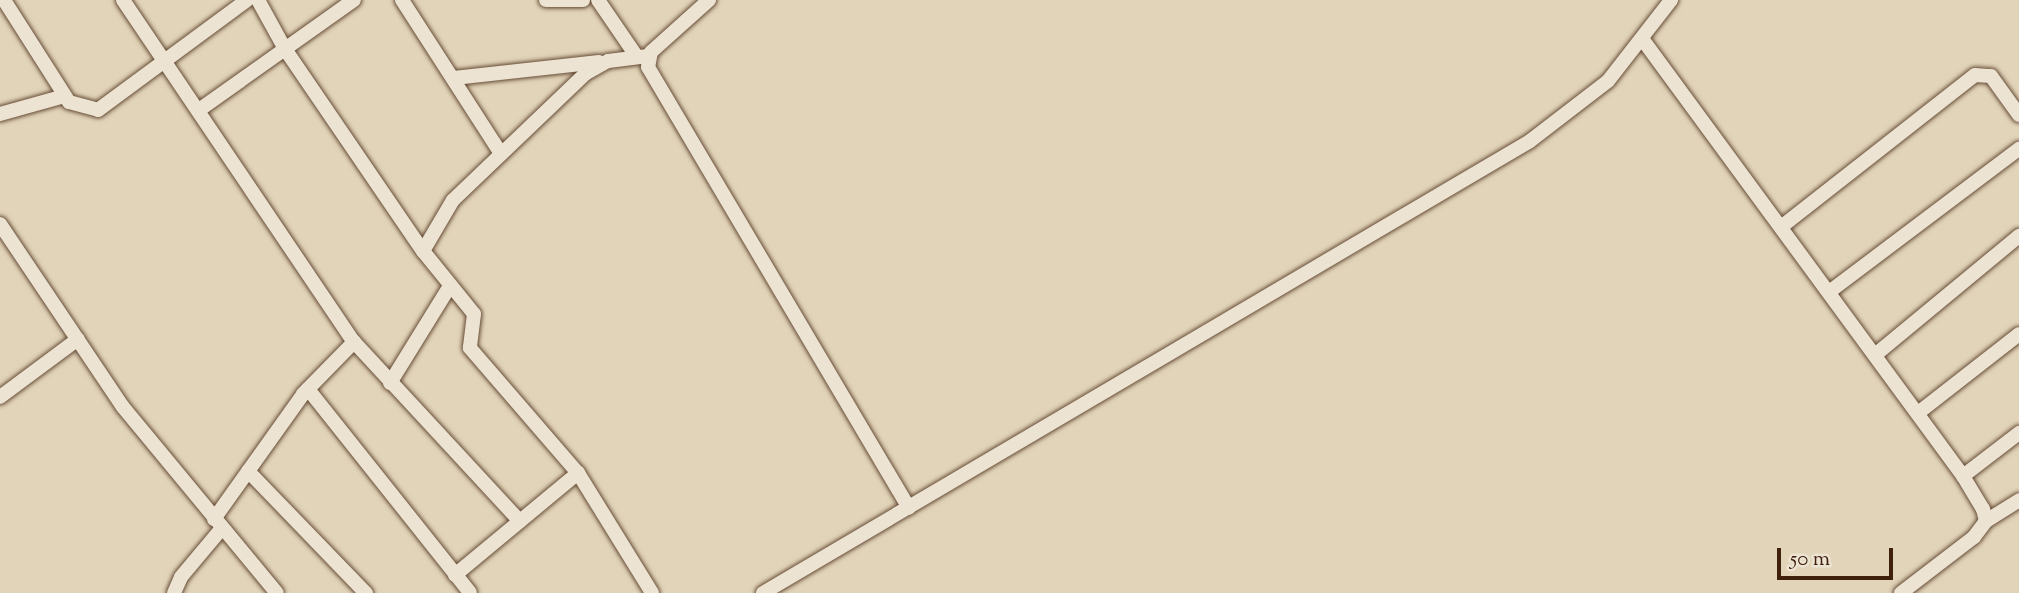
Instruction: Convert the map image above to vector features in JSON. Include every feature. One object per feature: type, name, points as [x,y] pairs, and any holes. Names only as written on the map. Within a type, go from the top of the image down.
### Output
[{"type":"street","points":[[4,0],[65,96],[78,107],[98,110],[247,0]]},
{"type":"street","points":[[123,0],[354,342],[520,521]]},
{"type":"street","points":[[258,0],[285,49],[423,251],[476,319],[468,337],[470,348],[578,472],[652,593]]},
{"type":"street","points":[[199,110],[354,0]]},
{"type":"street","points":[[402,0],[500,152]]},
{"type":"street","points":[[546,0],[583,0]]},
{"type":"street","points":[[598,0],[643,57],[909,508]]},
{"type":"street","points":[[454,78],[643,57],[709,0]]},
{"type":"street","points":[[763,593],[1530,141],[1608,81],[1643,40],[1671,0]]},
{"type":"street","points":[[1643,40],[1963,475],[1986,521]]},
{"type":"street","points":[[423,251],[453,200],[500,152],[586,74],[608,61]]},
{"type":"street","points":[[1781,228],[1975,75],[1991,76],[2019,115]]},
{"type":"street","points":[[0,114],[65,96]]},
{"type":"street","points":[[1829,292],[2019,149]]},
{"type":"street","points":[[0,224],[123,407],[277,593]]},
{"type":"street","points":[[1875,355],[2019,236]]},
{"type":"street","points":[[390,383],[450,286]]},
{"type":"street","points":[[1918,414],[2019,334]]},
{"type":"street","points":[[0,397],[78,339]]},
{"type":"street","points":[[174,593],[181,577],[218,524],[248,471],[308,389],[354,342]]},
{"type":"street","points":[[308,389],[470,593]]},
{"type":"street","points":[[1963,475],[2019,433]]},
{"type":"street","points":[[248,471],[366,593]]},
{"type":"street","points":[[455,575],[578,472]]},
{"type":"street","points":[[1901,593],[1973,537],[1986,521],[2019,500]]}]
